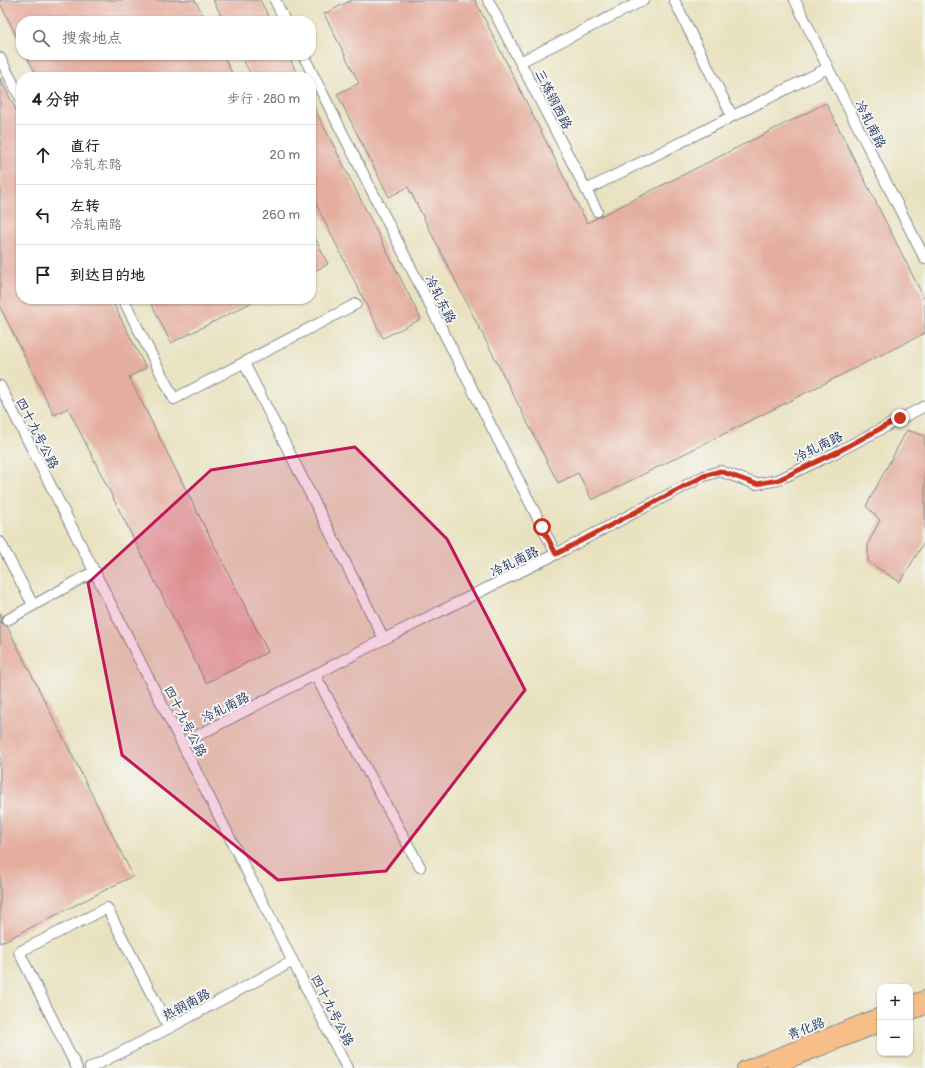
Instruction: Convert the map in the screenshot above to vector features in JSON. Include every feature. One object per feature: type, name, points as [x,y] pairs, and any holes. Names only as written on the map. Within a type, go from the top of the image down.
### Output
[{"type":"main road","points":[[913,1001],[925,997]]},
{"type":"main road","points":[[913,1013],[925,1008]]},
{"type":"main road","name":"青化路","points":[[743,1068],[877,1015]]},
{"type":"main road","name":"青化路","points":[[773,1068],[877,1027]]},
{"type":"lane","points":[[275,0],[283,16]]},
{"type":"lane","name":"三炼钢西路","points":[[488,0],[596,211]]},
{"type":"lane","points":[[520,62],[630,3],[644,0]]},
{"type":"lane","points":[[674,0],[732,116]]},
{"type":"lane","name":"冷轧南路","points":[[795,0],[925,259]]},
{"type":"lane","points":[[0,58],[16,89]]},
{"type":"lane","name":"冷轧东路","points":[[305,60],[311,72]]},
{"type":"lane","points":[[586,190],[828,68]]},
{"type":"lane","name":"冷轧东路","points":[[316,83],[556,554]]},
{"type":"lane","points":[[126,304],[174,399],[356,304]]},
{"type":"lane","points":[[244,363],[384,639]]},
{"type":"lane","name":"四十九号公路","points":[[0,386],[347,1068]]},
{"type":"lane","name":"冷轧南路","points":[[183,744],[384,639],[556,554],[704,476],[720,471],[756,484],[778,480],[839,451],[925,406]]},
{"type":"lane","points":[[0,542],[33,605]]},
{"type":"lane","points":[[7,620],[94,571]]},
{"type":"lane","points":[[315,675],[420,867]]},
{"type":"lane","points":[[78,1068],[18,952],[107,908],[169,1028]]},
{"type":"lane","name":"热钢南路","points":[[90,1068],[169,1028],[293,961]]},
{"type":"highlighted area","points":[[355,447],[447,539],[525,690],[386,871],[278,880],[122,755],[88,583],[211,470]]},
{"type":"building","points":[[0,0],[195,0],[203,16],[16,16],[16,35],[0,3]]},
{"type":"building","points":[[213,0],[260,0],[268,16],[221,16]]},
{"type":"building","points":[[352,0],[475,0],[587,223],[826,103],[925,300],[925,333],[592,500],[578,473],[558,483],[408,187],[389,197],[337,94],[359,83],[324,14]]},
{"type":"building","points":[[28,60],[226,60],[232,72],[34,72]]},
{"type":"building","points":[[244,60],[290,60],[296,72],[250,72]]},
{"type":"building","points":[[0,78],[16,110],[16,304],[114,304],[146,368],[129,377],[268,652],[206,683],[68,408],[54,415],[0,307]]},
{"type":"building","points":[[316,111],[421,319],[383,338],[316,204]]},
{"type":"building","points":[[316,240],[328,264],[316,270]]},
{"type":"building","points":[[152,304],[249,304],[171,343]]},
{"type":"building","points":[[907,430],[925,436],[925,541],[900,582],[868,562],[868,544],[880,520],[866,506]]},
{"type":"building","points":[[0,613],[2,616],[1,623],[7,626],[133,876],[0,943]]},
{"type":"route","points":[[542,527],[556,554],[704,476],[720,471],[756,484],[778,480],[839,451],[900,418]]}]
